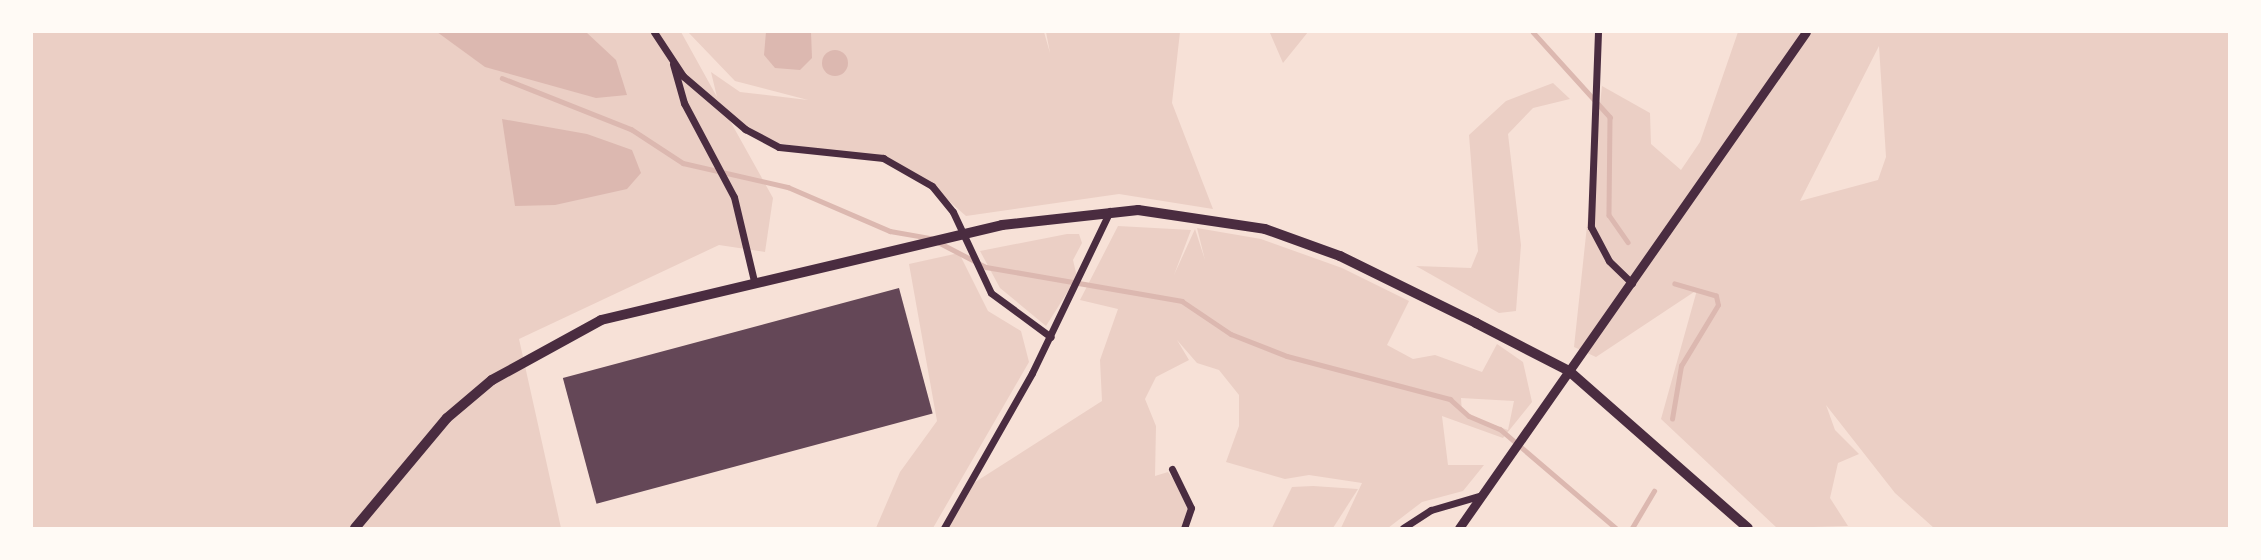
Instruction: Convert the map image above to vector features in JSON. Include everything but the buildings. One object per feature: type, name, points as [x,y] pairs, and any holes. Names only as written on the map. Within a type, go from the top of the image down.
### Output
[{"type":"main road","points":[[355,528],[447,418],[549,344],[601,320],[754,281],[1002,225],[1110,211],[1184,213],[1265,229],[1378,274],[1569,371],[1748,528]]},
{"type":"street","points":[[654,32],[671,57],[715,109],[779,147],[883,158],[932,186],[953,212],[991,293],[1051,337]]},
{"type":"street","points":[[1598,32],[1591,228],[1609,261],[1632,283]]},
{"type":"street","points":[[1459,528],[1805,32]]},
{"type":"street","points":[[671,57],[684,103],[734,197],[754,281]]},
{"type":"street","points":[[944,528],[1051,337],[1110,211]]},
{"type":"street","points":[[1172,469],[1191,508],[1184,528]]},
{"type":"street","points":[[1403,528],[1431,510],[1482,495]]},
{"type":"shaded area","points":[[32,32],[681,32],[717,97],[711,72],[740,92],[808,100],[735,81],[688,32],[1044,32],[1050,53],[1046,32],[1180,32],[1172,103],[1213,209],[1119,194],[966,216],[932,186],[883,158],[769,142],[729,119],[773,198],[765,252],[719,245],[519,339],[561,528],[32,528]]},
{"type":"shaded area","points":[[437,32],[586,32],[616,60],[627,95],[596,98],[485,67]]},
{"type":"shaded area","points":[[766,32],[811,32],[812,58],[800,70],[775,68],[764,55]]},
{"type":"shaded area","points":[[1263,32],[1308,32],[1283,63],[1270,33]]},
{"type":"shaded area","points":[[1738,32],[2229,32],[2229,528],[1934,528],[1895,493],[1826,405],[1835,430],[1859,454],[1838,463],[1830,498],[1848,526],[1777,528],[1661,419],[1697,290],[1596,357],[1574,347],[1602,86],[1650,113],[1651,144],[1681,170],[1700,142]],"holes":[[[1879,46],[1886,157],[1878,180],[1800,201]]]},
{"type":"shaded area","points":[[835,50],[844,54],[848,63],[844,72],[835,76],[826,72],[822,63],[826,54]]},
{"type":"shaded area","points":[[1553,83],[1570,99],[1533,108],[1508,134],[1521,245],[1516,311],[1499,313],[1416,266],[1471,268],[1478,251],[1469,135],[1506,101]]},
{"type":"shaded area","points":[[502,119],[587,134],[632,150],[641,173],[627,189],[555,205],[515,206]]},
{"type":"shaded area","points":[[1118,226],[1191,230],[1174,275],[1195,229],[1205,260],[1197,228],[1261,239],[1342,268],[1409,301],[1387,345],[1413,359],[1435,355],[1482,372],[1497,344],[1523,362],[1532,402],[1503,438],[1442,416],[1448,465],[1484,465],[1463,491],[1422,502],[1388,528],[1341,528],[1362,483],[1309,475],[1285,479],[1226,462],[1239,426],[1239,395],[1219,370],[1197,363],[1177,340],[1189,360],[1156,377],[1145,399],[1156,426],[1155,476],[1168,472],[1189,499],[1192,515],[1184,528],[944,528],[969,486],[1102,401],[1100,360],[1118,309],[1080,300]],"holes":[[[1461,398],[1514,401],[1508,430],[1462,413]]]},
{"type":"shaded area","points":[[1079,234],[1082,243],[1073,260],[1077,277],[1046,326],[1000,288],[980,251]]},
{"type":"shaded area","points":[[959,253],[988,311],[1021,331],[1029,362],[933,528],[876,528],[900,472],[937,421],[909,264]]},
{"type":"shaded area","points":[[1292,487],[1358,489],[1333,528],[1272,528]]},
{"type":"waterway","points":[[1533,32],[1610,117],[1609,215],[1628,242]]},
{"type":"waterway","points":[[502,78],[631,129],[683,163],[788,187],[890,231],[930,238]]},
{"type":"waterway","points":[[938,242],[986,267],[1182,301],[1231,334],[1287,356],[1450,399],[1469,416],[1500,429],[1616,528]]},
{"type":"waterway","points":[[1672,419],[1681,366],[1718,305],[1716,296],[1675,284]]},
{"type":"waterway","points":[[1632,528],[1654,491]]}]
